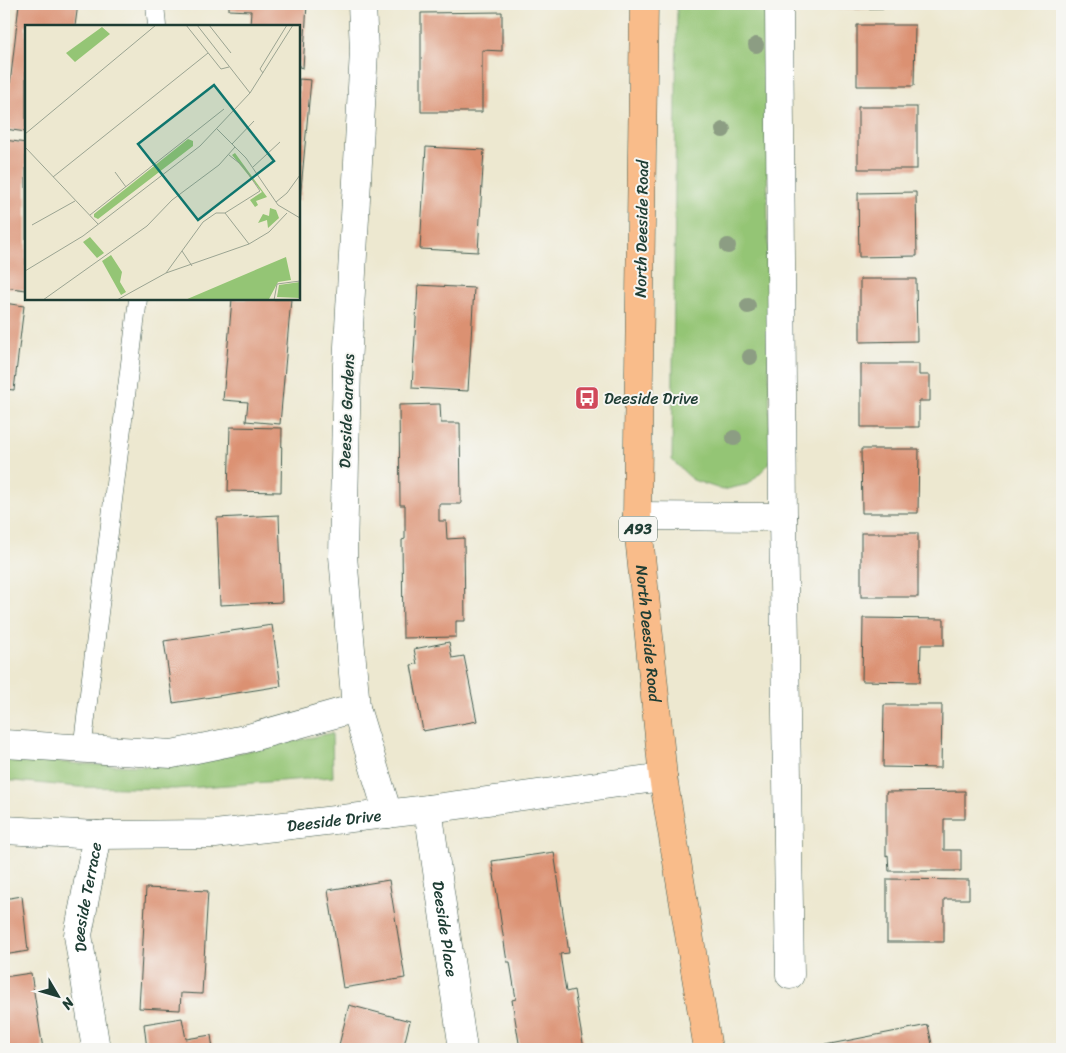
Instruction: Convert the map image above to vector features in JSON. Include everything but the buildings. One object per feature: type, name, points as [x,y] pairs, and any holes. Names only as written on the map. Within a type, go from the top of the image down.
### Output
[{"type":"main road","name":"North Deeside Road","points":[[644,4],[637,516],[663,777],[708,1049]]},
{"type":"street","name":"Deeside Gardens","points":[[362,4],[364,51],[347,365],[343,556],[356,708],[388,814]]},
{"type":"street","points":[[779,4],[783,517],[790,975]]},
{"type":"street","points":[[637,516],[783,517]]},
{"type":"street","points":[[4,744],[172,754],[245,739],[356,708]]},
{"type":"street","name":"Deeside Drive","points":[[4,830],[97,835],[215,834],[428,809],[663,777]]},
{"type":"street","name":"Deeside Place","points":[[428,809],[463,1049]]},
{"type":"street","name":"Deeside Terrace","points":[[96,1049],[78,936],[97,835]]},
{"type":"lane","points":[[155,4],[157,25]]},
{"type":"lane","points":[[82,750],[138,300]]},
{"type":"green space","points":[[677,4],[766,4],[770,463],[749,484],[723,490],[693,480],[672,460]]},
{"type":"green space","points":[[332,733],[333,777],[175,789],[79,787],[4,780],[4,757],[82,764],[171,767]]},
{"type":"place","name":"Deeside Drive","points":[[587,398]]}]
